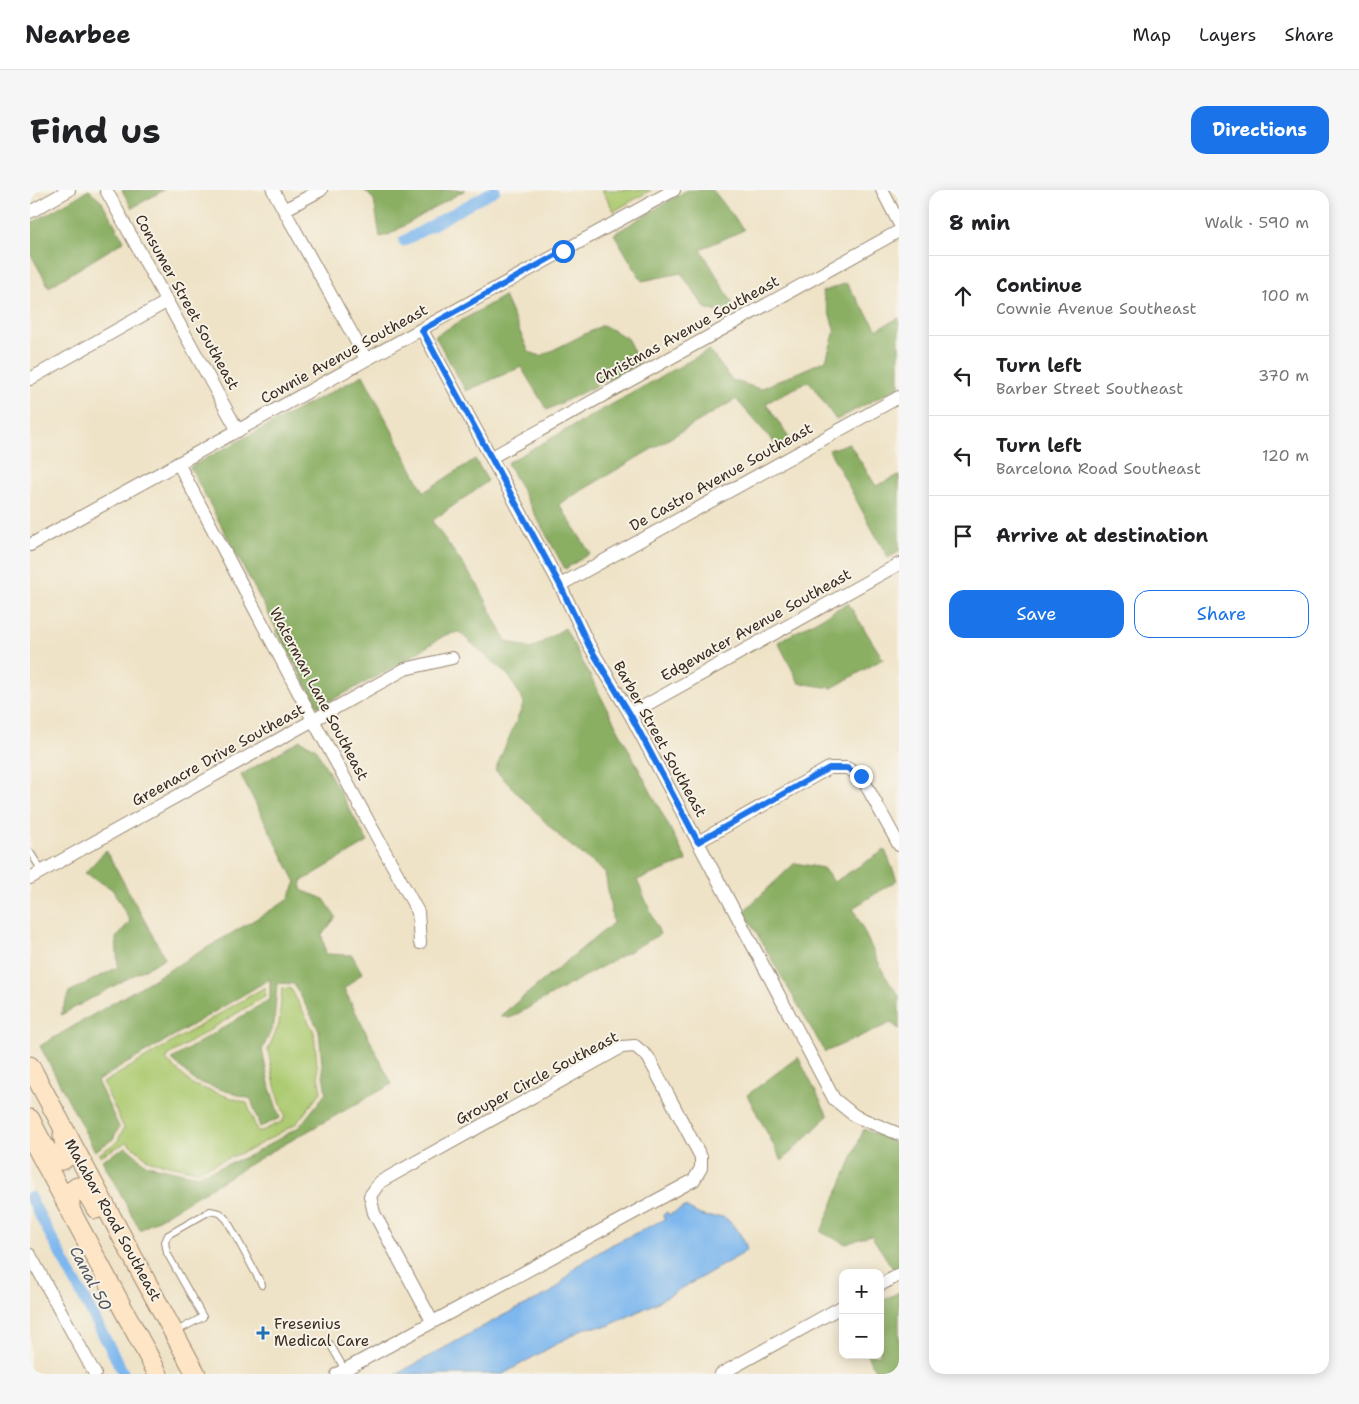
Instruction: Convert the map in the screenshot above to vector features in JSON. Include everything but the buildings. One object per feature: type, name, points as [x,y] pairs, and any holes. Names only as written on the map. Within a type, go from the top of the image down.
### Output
[{"type":"main road","name":"Malabar Road Southeast","points":[[30,1066],[196,1374]]},
{"type":"main road","points":[[30,1119],[49,1154],[54,1159],[60,1161],[64,1160],[67,1156],[62,1127]]},
{"type":"main road","points":[[30,1135],[158,1374]]},
{"type":"main road","points":[[70,1210],[70,1192],[76,1187],[82,1189],[89,1197],[128,1269],[151,1289]]},
{"type":"street","points":[[30,212],[69,190]]},
{"type":"street","name":"Consumer Street Southeast","points":[[106,190],[238,431]]},
{"type":"street","points":[[273,190],[366,359]]},
{"type":"street","points":[[284,210],[320,190]]},
{"type":"street","name":"Cownie Avenue Southeast","points":[[30,545],[674,190]]},
{"type":"street","points":[[882,190],[899,223]]},
{"type":"street","name":"Christmas Avenue Southeast","points":[[492,458],[899,231]]},
{"type":"street","points":[[30,379],[168,301]]},
{"type":"street","name":"Barber Street Southeast","points":[[422,330],[560,585],[589,646],[630,714],[834,1099],[855,1116],[899,1134]]},
{"type":"street","name":"De Castro Avenue Southeast","points":[[560,585],[899,397]]},
{"type":"street","name":"Waterman Lane Southeast","points":[[178,463],[313,720],[418,912],[420,943]]},
{"type":"street","name":"Edgewater Avenue Southeast","points":[[630,714],[899,564]]},
{"type":"street","name":"Greenacre Drive Southeast","points":[[30,878],[405,669],[452,658]]},
{"type":"street","points":[[698,842],[829,768],[847,768],[861,776],[899,845]]},
{"type":"street","name":"Grouper Circle Southeast","points":[[341,1372],[694,1180],[701,1168],[700,1157],[648,1057],[635,1046],[622,1047],[380,1182],[370,1196],[374,1213],[432,1322]]},
{"type":"street","points":[[30,1255],[95,1374]]},
{"type":"street","points":[[884,1284],[899,1275]]},
{"type":"street","points":[[721,1374],[839,1308]]},
{"type":"lane","points":[[30,852],[42,871]]},
{"type":"lane","points":[[174,1332],[203,1317],[167,1253],[166,1242],[168,1235],[210,1211],[220,1213],[227,1220],[262,1285]]},
{"type":"lane","points":[[330,1344],[341,1372]]},
{"type":"green space","points":[[89,190],[102,202],[124,241],[49,287],[30,253],[30,224]]},
{"type":"green space","points":[[122,190],[164,190],[132,208]]},
{"type":"green space","points":[[364,190],[465,190],[390,234],[380,237],[374,200]]},
{"type":"green space","points":[[602,190],[651,190],[614,211]]},
{"type":"green space","points":[[687,190],[713,190],[744,230],[701,249],[734,306],[720,313],[705,308],[681,273],[642,281],[614,234]]},
{"type":"green space","points":[[846,283],[877,329],[899,318],[899,387],[836,420],[809,381],[766,403],[791,441],[778,447],[736,399],[559,504],[590,553],[565,569],[507,463],[709,350],[732,380],[760,389],[826,360],[835,331],[822,292]]},
{"type":"green space","points":[[504,296],[529,352],[541,356],[603,325],[627,338],[640,364],[547,410],[521,367],[466,391],[435,336]]},
{"type":"green space","points":[[363,375],[424,492],[475,459],[488,481],[432,521],[479,587],[506,641],[531,649],[565,628],[687,861],[637,880],[660,934],[510,1018],[500,1016],[613,923],[605,872],[562,839],[495,770],[524,703],[509,676],[459,632],[445,635],[395,667],[318,707],[190,467]]},
{"type":"green space","points":[[849,443],[876,486],[899,475],[899,552],[888,558],[829,450]]},
{"type":"green space","points":[[848,603],[883,659],[832,688],[799,683],[778,642]]},
{"type":"green space","points":[[300,740],[315,748],[368,842],[302,881],[301,890],[324,899],[336,917],[322,935],[326,954],[352,955],[362,973],[344,989],[392,1084],[267,1154],[140,1230],[102,1160],[126,1147],[147,1165],[197,1176],[251,1155],[299,1127],[326,1093],[319,1030],[294,984],[277,983],[274,1024],[262,1050],[270,1088],[280,1118],[260,1127],[251,1099],[195,1081],[172,1059],[270,999],[270,979],[97,1081],[119,1127],[113,1139],[95,1151],[40,1046],[288,900],[296,882],[241,775]]},
{"type":"green space","points":[[106,850],[165,958],[61,1015],[69,992],[118,967],[116,938],[130,921],[112,889],[85,873]]},
{"type":"green space","points":[[885,850],[897,880],[853,908],[884,974],[899,996],[899,1029],[891,1023],[825,1052],[744,911],[795,863],[823,868],[834,882]]},
{"type":"green space","points":[[265,987],[265,996],[169,1055],[166,1060],[193,1085],[247,1103],[257,1131],[262,1131],[283,1121],[285,1116],[275,1086],[268,1050],[279,1024],[282,988],[291,989],[314,1032],[321,1092],[296,1124],[249,1150],[196,1171],[150,1161],[127,1142],[100,1156],[99,1154],[117,1142],[124,1128],[103,1083]]},
{"type":"green space","points":[[798,1057],[828,1116],[782,1161],[747,1095]]},
{"type":"green space","points":[[864,1129],[899,1145],[899,1266],[893,1269],[871,1235],[846,1244],[821,1232]]},
{"type":"green space","points":[[899,1292],[899,1374],[877,1374],[869,1359],[884,1359],[884,1300]]},
{"type":"water","points":[[685,1207],[703,1216],[726,1218],[741,1235],[746,1245],[745,1251],[656,1303],[608,1326],[585,1328],[503,1374],[397,1374],[504,1315],[550,1293],[559,1286],[575,1267],[611,1245],[665,1219],[663,1215],[667,1212],[669,1215]]},
{"type":"waterway","points":[[404,241],[495,190]]},
{"type":"waterway","name":"Canal 50","points":[[30,1197],[124,1374]]},
{"type":"place","name":"Fresenius Medical Care","points":[[263,1333]]},
{"type":"route","points":[[563,251],[422,330],[560,585],[589,646],[630,714],[698,842],[829,768],[847,768],[861,776]]}]
